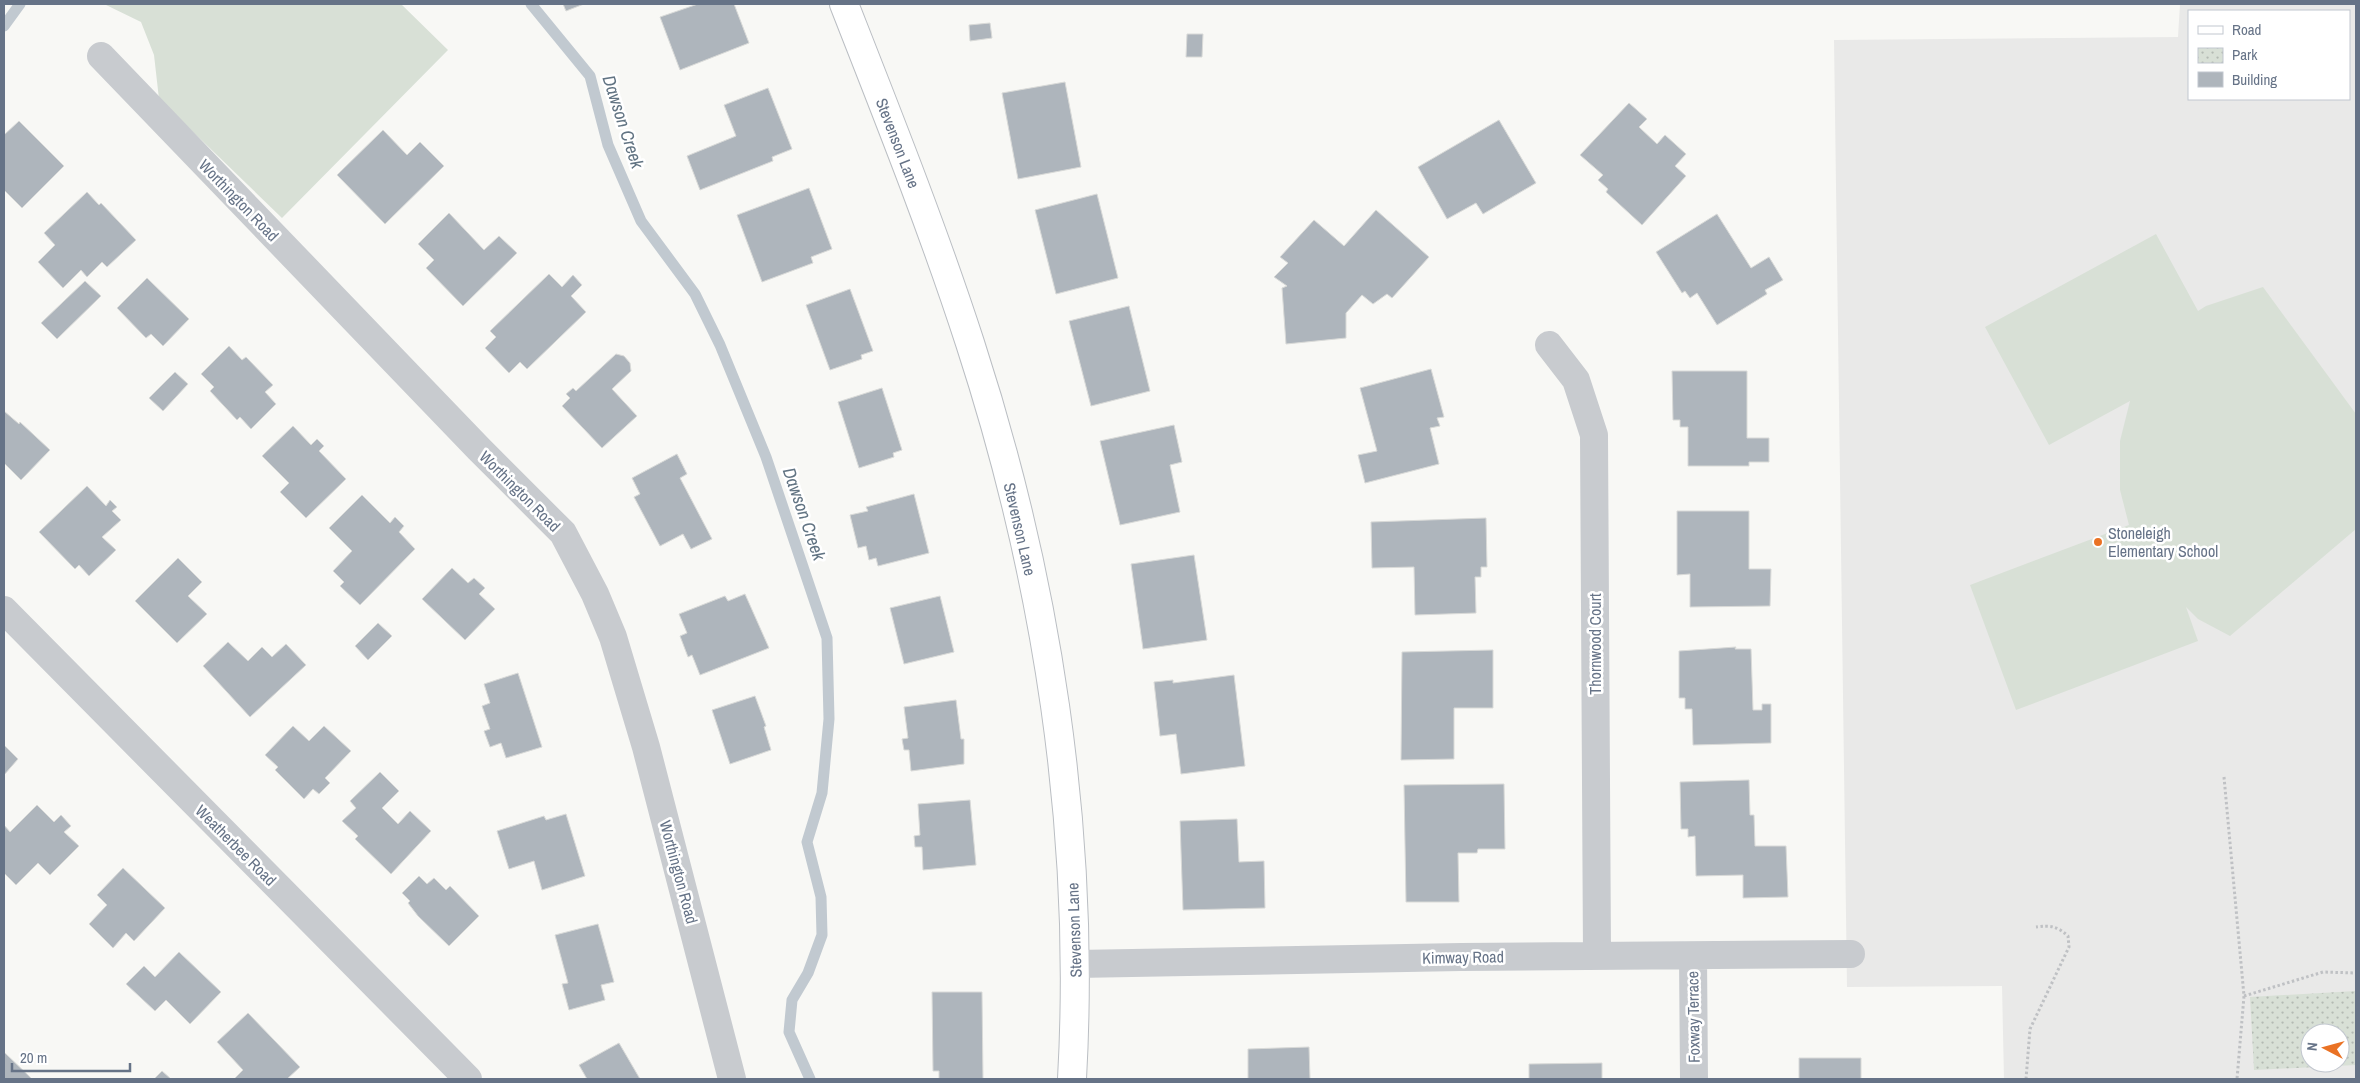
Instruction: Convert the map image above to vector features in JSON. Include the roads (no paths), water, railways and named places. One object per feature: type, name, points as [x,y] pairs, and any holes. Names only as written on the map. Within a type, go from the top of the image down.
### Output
[{"type":"street","name":"Stevenson Lane","points":[[844,4],[925,215],[965,328],[995,425],[1016,506],[1047,651],[1070,840],[1076,964],[1072,1079]]},
{"type":"street","name":"Worthington Road","points":[[101,56],[479,449],[564,533],[595,594],[613,637],[646,747],[732,1079]]},
{"type":"street","name":"Thornwood Court","points":[[1549,345],[1576,380],[1594,436],[1597,955]]},
{"type":"street","name":"Weatherbee Road","points":[[4,610],[468,1079]]},
{"type":"street","name":"Kimway Road","points":[[1076,964],[1597,955],[1851,954]]},
{"type":"street","name":"Foxway Terrace","points":[[1693,956],[1694,1079]]},
{"type":"waterway","points":[[4,26],[20,4]]},
{"type":"waterway","name":"Dawson Creek","points":[[531,4],[590,76],[608,145],[641,221],[695,294],[720,345],[766,457],[827,638],[829,719],[822,793],[807,842],[821,897],[822,935],[808,973],[792,1000],[789,1032],[810,1079]]},
{"type":"place","name":"Stoneleigh Elementary School","points":[[2098,542]]}]
